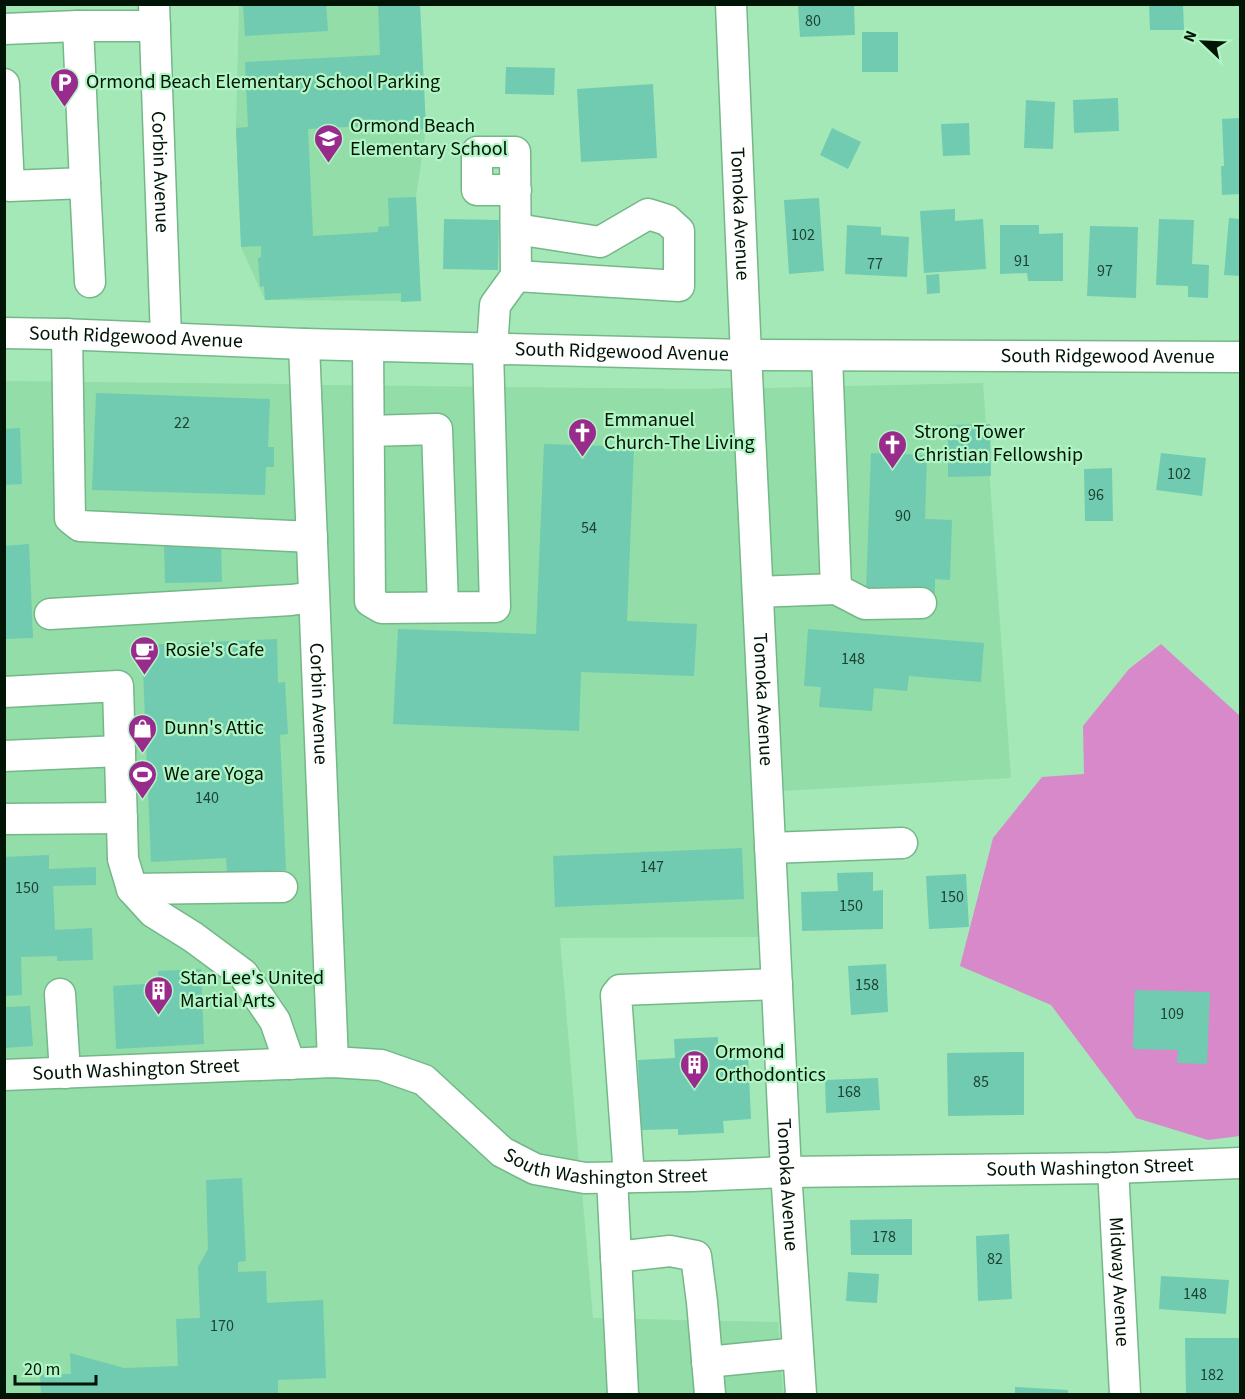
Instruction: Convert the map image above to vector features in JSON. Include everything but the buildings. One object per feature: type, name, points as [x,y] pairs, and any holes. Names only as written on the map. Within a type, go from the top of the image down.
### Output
[{"type":"street","name":"Tomoka Avenue","points":[[731,4],[786,1172],[801,1395]]},
{"type":"street","points":[[4,29],[78,26],[154,15]]},
{"type":"street","name":"Corbin Avenue","points":[[154,15],[166,339]]},
{"type":"street","points":[[78,26],[90,282]]},
{"type":"street","points":[[4,84],[9,186],[85,183]]},
{"type":"street","points":[[368,346],[370,601],[382,608],[495,607],[490,349],[495,305],[516,276],[516,190]]},
{"type":"street","points":[[516,230],[600,242],[648,214],[667,220],[679,231],[680,286],[516,276]]},
{"type":"street","name":"South Ridgewood Avenue","points":[[4,333],[368,346],[746,355],[1240,357]]},
{"type":"street","points":[[67,334],[70,518],[80,526],[312,537]]},
{"type":"street","name":"Corbin Avenue","points":[[304,344],[333,1062]]},
{"type":"street","points":[[827,356],[836,589]]},
{"type":"street","points":[[369,431],[437,429],[443,607]]},
{"type":"street","points":[[758,592],[836,589],[865,604],[921,603]]},
{"type":"street","points":[[50,614],[314,597]]},
{"type":"street","points":[[4,692],[118,686],[123,860],[132,889],[153,912],[193,937],[243,974],[275,1021],[290,1064]]},
{"type":"street","points":[[4,756],[120,751]]},
{"type":"street","points":[[4,819],[122,818]]},
{"type":"street","points":[[770,848],[902,843]]},
{"type":"street","points":[[132,889],[282,887]]},
{"type":"street","points":[[623,1395],[616,1257],[620,1178],[616,995],[620,990],[777,984]]},
{"type":"street","points":[[60,994],[65,1073]]},
{"type":"street","name":"South Washington Street","points":[[4,1075],[333,1062],[381,1065],[424,1080],[502,1152],[535,1169],[585,1178],[786,1172],[1113,1168],[1240,1163]]},
{"type":"street","name":"Midway Avenue","points":[[1113,1168],[1125,1395]]},
{"type":"street","points":[[616,1257],[670,1251],[696,1256],[710,1395]]},
{"type":"street","points":[[707,1362],[798,1353]]},
{"type":"shaded area","name":"Ormond Beach Elementary School","points":[[239,5],[420,5],[426,129],[416,197],[421,301],[265,300],[241,247],[236,128]]},
{"type":"shaded area","points":[[4,381],[290,384],[317,1048],[5,1061]]},
{"type":"shaded area","points":[[983,383],[1011,778],[783,791],[763,388]]},
{"type":"shaded area","points":[[321,385],[732,388],[759,937],[560,938],[579,1163],[539,1156],[348,1049]]},
{"type":"shaded area","points":[[1161,644],[1240,716],[1240,1136],[1208,1140],[1136,1118],[1051,1005],[960,966],[993,838],[1042,777],[1084,774],[1083,726],[1129,669]]},
{"type":"shaded area","points":[[334,1076],[379,1079],[416,1092],[582,1191],[593,1318],[778,1322],[783,1394],[5,1394],[4,1089]]},
{"type":"place","name":"Ormond Beach Elementary School Parking","points":[[65,108]]},
{"type":"place","name":"Ormond Beach Elementary School","points":[[329,164]]},
{"type":"place","name":"Emmanuel Church-The Living","points":[[583,458]]},
{"type":"place","name":"Strong Tower Christian Fellowship","points":[[893,470]]},
{"type":"place","name":"Rosie's Cafe","points":[[144,676]]},
{"type":"place","name":"Dunn's Attic","points":[[143,754]]},
{"type":"place","name":"We are Yoga","points":[[143,800]]},
{"type":"place","name":"Stan Lee's United Martial Arts","points":[[159,1016]]},
{"type":"place","name":"Ormond Orthodontics","points":[[694,1090]]}]
